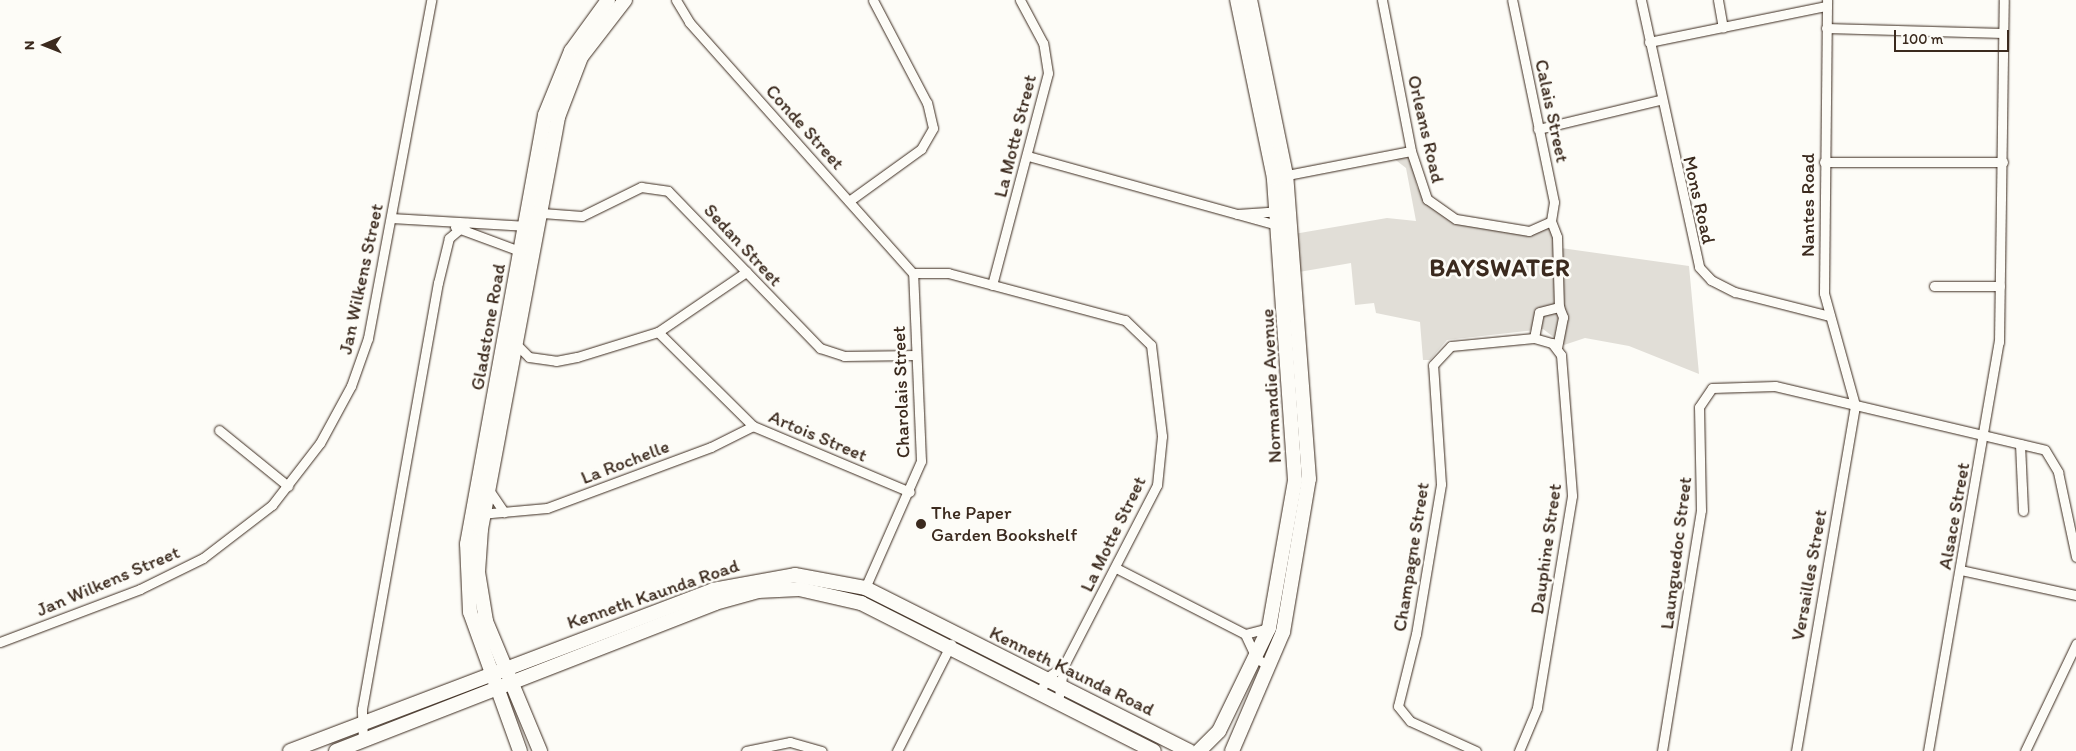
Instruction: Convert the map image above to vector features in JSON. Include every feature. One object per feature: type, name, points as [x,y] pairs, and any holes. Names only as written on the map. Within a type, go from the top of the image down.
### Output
[{"type":"street","name":"Jan Wilkens Street","points":[[0,642],[190,565],[248,527],[288,486],[320,443],[351,386],[368,338],[431,0]]},
{"type":"street","name":"Gladstone Road","points":[[520,751],[491,673],[467,596],[465,570],[512,341],[531,227],[530,196],[546,115],[561,70],[581,34],[608,0]]},
{"type":"street","name":"Gladstone Road","points":[[531,227],[542,213],[558,117],[572,75],[591,41],[625,0]]},
{"type":"street","name":"Conde Street","points":[[676,0],[689,22],[913,273]]},
{"type":"street","points":[[849,201],[921,149],[933,128],[927,103],[873,0]]},
{"type":"street","name":"La Motte Street","points":[[992,285],[1028,156],[1049,61],[1020,0]]},
{"type":"street","name":"Normandie Avenue","points":[[1237,0],[1280,176]]},
{"type":"street","name":"Normandie Avenue","points":[[1199,751],[1216,736],[1256,658],[1269,628],[1291,509],[1293,404],[1284,211],[1280,176],[1250,0]]},
{"type":"street","name":"Orleans Road","points":[[1382,0],[1411,151],[1422,191],[1448,216],[1520,231],[1548,224]]},
{"type":"street","name":"Calais Street","points":[[1512,0],[1554,202],[1548,224],[1557,237],[1559,308],[1563,316],[1557,348]]},
{"type":"street","name":"Mons Road","points":[[1641,0],[1660,100],[1699,267],[1711,280],[1735,292],[1830,316]]},
{"type":"street","points":[[1718,0],[1723,28]]},
{"type":"street","name":"Alsace Street","points":[[1928,751],[1984,438],[1999,342],[2004,0]]},
{"type":"street","points":[[1649,42],[1723,28],[1827,3]]},
{"type":"street","name":"Nantes Road","points":[[1827,3],[1824,279],[1830,316],[1855,405]]},
{"type":"street","points":[[1826,28],[2003,33]]},
{"type":"street","points":[[1538,129],[1660,100]]},
{"type":"street","points":[[1280,176],[1411,151]]},
{"type":"street","points":[[1028,156],[1285,226]]},
{"type":"street","points":[[1824,162],[2003,162]]},
{"type":"street","name":"Sedan Street","points":[[542,213],[582,216],[630,190],[657,188],[684,205],[805,335],[826,351],[844,356],[916,356]]},
{"type":"street","points":[[530,196],[544,199]]},
{"type":"street","points":[[1237,214],[1284,211]]},
{"type":"street","points":[[391,218],[464,226],[531,227]]},
{"type":"street","points":[[464,226],[527,253]]},
{"type":"street","points":[[363,741],[360,725],[440,275],[449,238],[464,226]]},
{"type":"street","name":"Normandie Avenue","points":[[1232,751],[1283,632],[1306,511],[1309,467],[1285,226]]},
{"type":"street","name":"La Motte Street","points":[[913,273],[940,271],[1125,320],[1151,344],[1162,436],[1157,485],[1064,666],[1047,678],[1039,694]]},
{"type":"street","points":[[506,365],[529,357],[568,360],[658,332],[746,272]]},
{"type":"street","name":"Charolais Street","points":[[865,588],[910,492],[921,461],[913,273]]},
{"type":"street","points":[[1934,286],[2000,286]]},
{"type":"street","points":[[1534,338],[1539,312],[1559,308]]},
{"type":"street","name":"Artois Street","points":[[658,332],[753,426],[910,492]]},
{"type":"street","name":"Champagne Street","points":[[1476,751],[1410,721],[1398,706],[1416,634],[1441,484],[1433,365],[1451,346],[1534,338],[1557,348]]},
{"type":"street","points":[[512,341],[529,357]]},
{"type":"street","name":"Dauphine Street","points":[[1519,751],[1537,708],[1572,496],[1563,365],[1557,348]]},
{"type":"street","name":"Launguedoc Street","points":[[1662,751],[1701,510],[1699,412],[1704,394],[1719,386],[1755,383],[1855,405],[1984,438],[2045,450],[2054,461],[2076,557]]},
{"type":"street","name":"Versailles Street","points":[[1796,751],[1855,405]]},
{"type":"street","name":"La Rochelle","points":[[478,513],[547,508],[725,442],[753,426]]},
{"type":"street","points":[[219,430],[288,486]]},
{"type":"street","points":[[2020,444],[2023,511]]},
{"type":"street","points":[[483,486],[504,512]]},
{"type":"street","points":[[1291,509],[1306,511]]},
{"type":"street","name":"Gladstone Road","points":[[478,513],[480,591],[486,622],[515,683],[540,751]]},
{"type":"street","points":[[1116,568],[1244,634],[1256,658],[1269,666]]},
{"type":"street","points":[[1961,570],[2076,595]]},
{"type":"street","name":"Kenneth Kaunda Road","points":[[290,751],[670,606],[736,583],[773,576],[826,578],[865,588],[1189,751]]},
{"type":"street","name":"Kenneth Kaunda Road","points":[[336,751],[738,595],[778,589],[815,591],[862,603],[1154,751]]},
{"type":"street","points":[[670,606],[676,619]]},
{"type":"street","points":[[1244,634],[1269,628],[1283,632]]},
{"type":"street","points":[[897,751],[956,635]]},
{"type":"street","points":[[2025,751],[2076,644]]},
{"type":"street","name":"La Motte Street","points":[[1058,702],[1064,687],[1064,666]]},
{"type":"street","points":[[1104,725],[1111,711]]},
{"type":"street","points":[[746,751],[790,742],[822,751]]},
{"type":"shaded area","points":[[1410,155],[1417,187],[1444,215],[1527,231],[1556,215],[1561,248],[1689,266],[1699,374],[1629,346],[1585,338],[1564,345],[1543,329],[1447,340],[1430,360],[1423,360],[1420,322],[1376,313],[1374,303],[1355,305],[1351,263],[1299,272],[1294,234],[1387,218],[1416,221],[1406,168],[1393,158]]},
{"type":"place","name":"The Paper Garden Bookshelf","points":[[921,524]]},
{"type":"district","name":"BAYSWATER","points":[[1500,268]]}]
